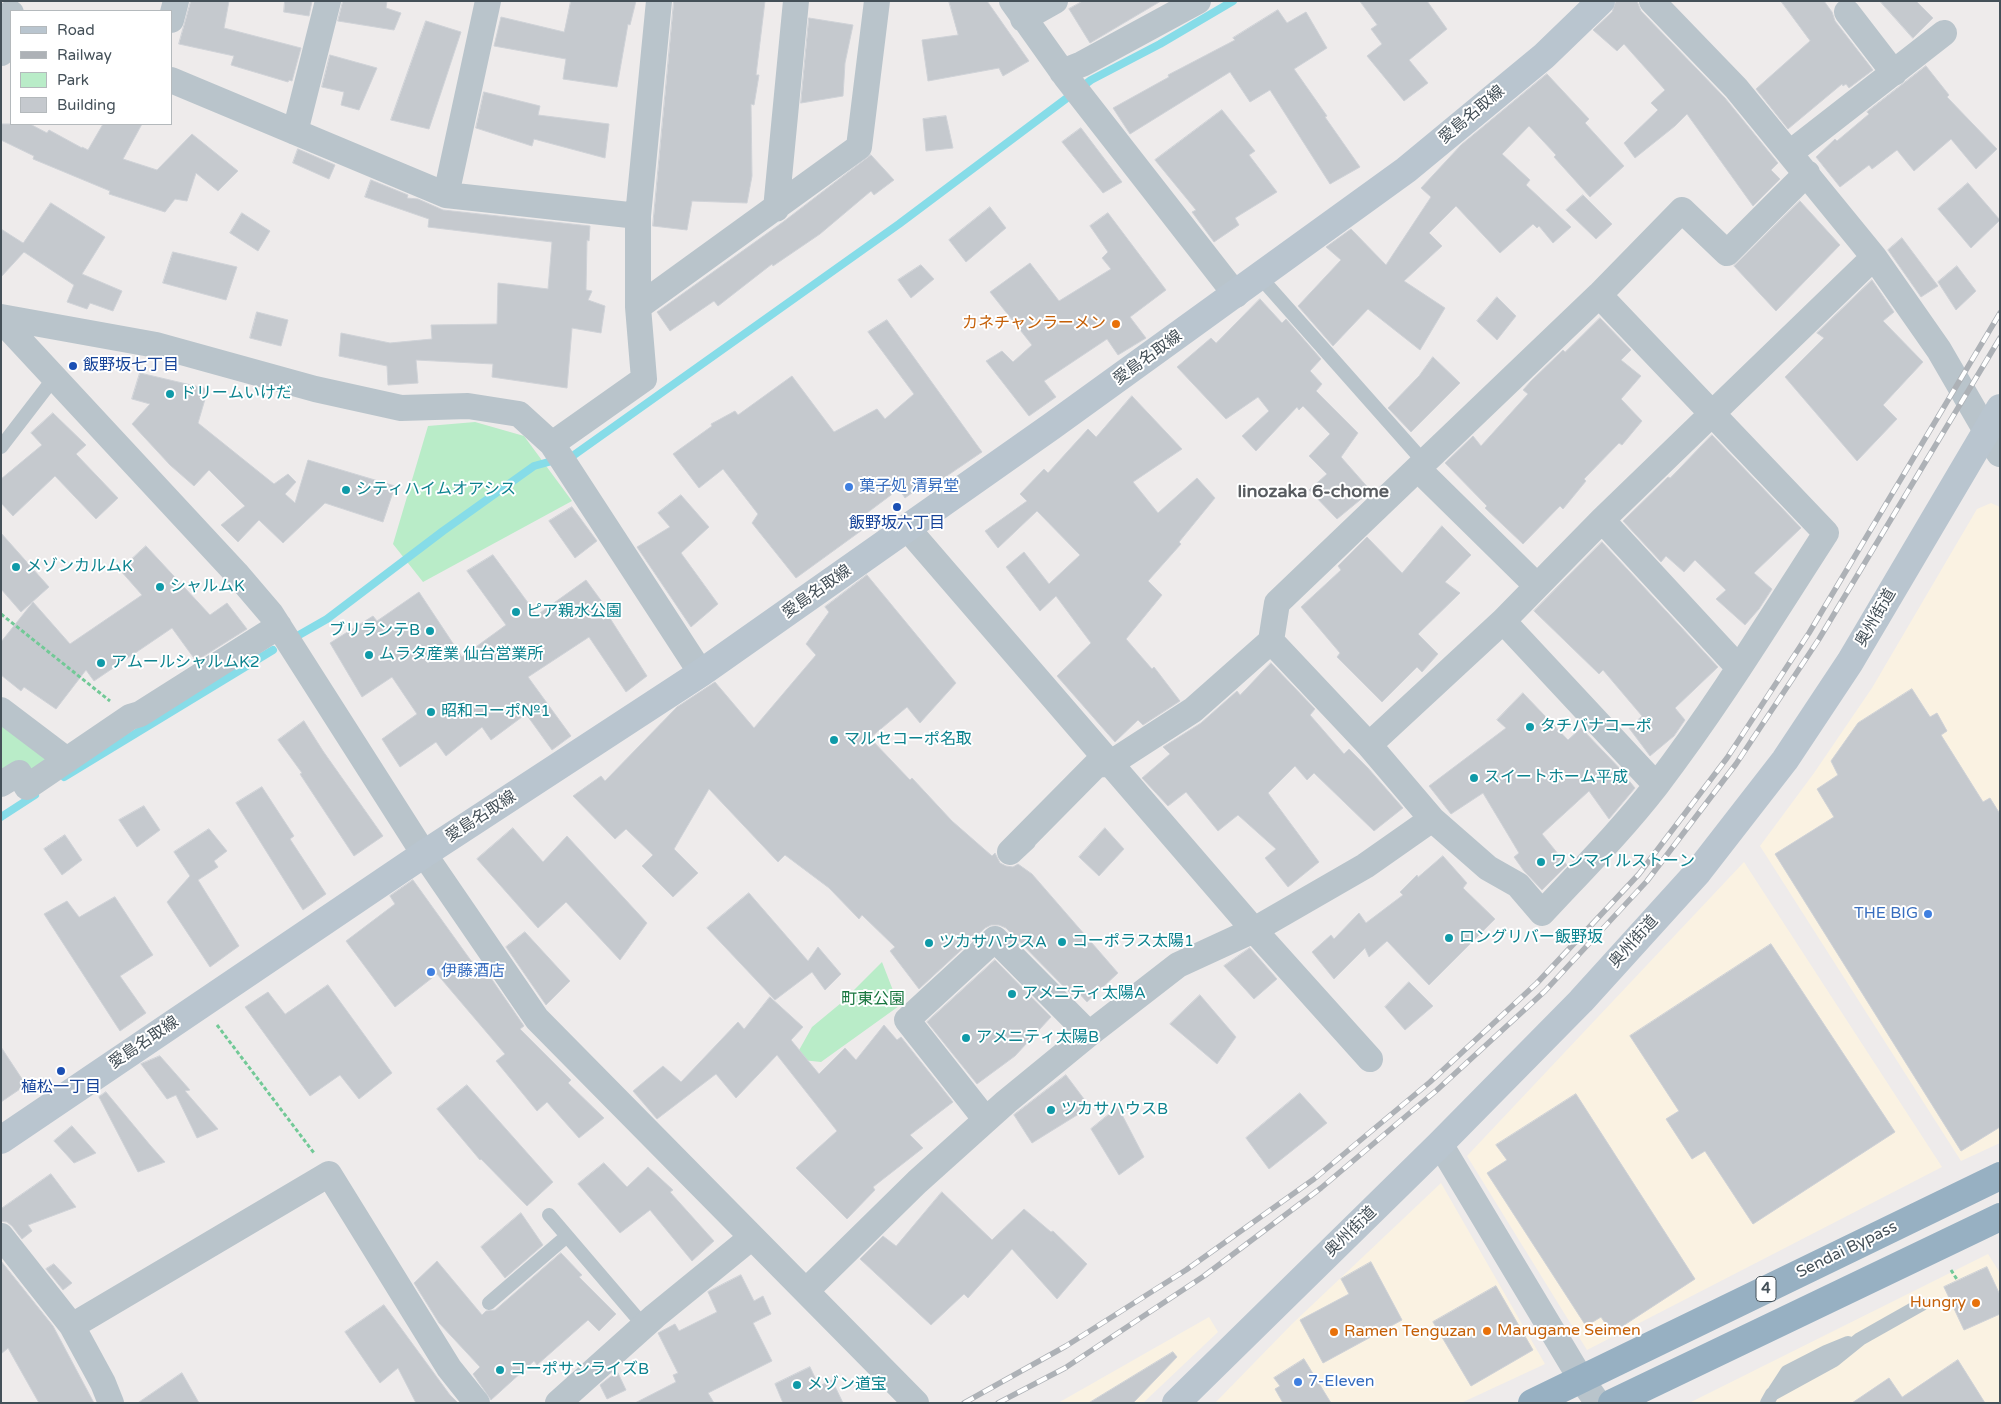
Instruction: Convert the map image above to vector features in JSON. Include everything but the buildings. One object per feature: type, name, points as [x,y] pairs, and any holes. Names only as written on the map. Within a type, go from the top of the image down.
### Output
[{"type":"highway","name":"Sendai Bypass","points":[[1532,1403],[2000,1176]]},
{"type":"highway","name":"4","points":[[1612,1403],[2000,1217]]},
{"type":"main road","name":"愛島名取線","points":[[1,1140],[424,854],[701,673],[1260,277],[1406,170],[1544,56],[1601,1]]},
{"type":"main road","name":"奥州街道","points":[[1176,1403],[1440,1144],[1581,1001],[1698,872],[1785,760],[1850,662],[1993,442],[2000,408]]},
{"type":"street","points":[[172,16],[176,1]]},
{"type":"street","points":[[295,132],[328,1]]},
{"type":"street","points":[[446,196],[488,1]]},
{"type":"street","points":[[552,444],[644,378],[638,307],[638,216],[659,1]]},
{"type":"street","points":[[776,209],[796,1]]},
{"type":"street","points":[[1056,1],[1017,10],[1064,75],[1236,294]]},
{"type":"street","points":[[1064,75],[1198,1]]},
{"type":"street","points":[[1652,1],[1736,88],[1807,173],[1874,258],[1939,350],[1993,442]]},
{"type":"street","points":[[638,307],[776,209],[859,147],[870,2]]},
{"type":"street","points":[[1847,12],[1894,73]]},
{"type":"street","points":[[1,53],[10,17]]},
{"type":"street","points":[[1790,153],[1944,33]]},
{"type":"street","points":[[172,80],[446,196],[638,216]]},
{"type":"street","points":[[1024,839],[1010,852],[1096,765],[1111,763],[1193,710],[1271,641],[1277,603],[1599,294],[1682,210],[1727,253],[1807,173]]},
{"type":"street","points":[[1368,745],[1503,621],[1536,585],[1602,520],[1874,258]]},
{"type":"street","points":[[1271,641],[1368,745],[1432,819],[1488,868],[1518,885],[1542,913],[1617,833],[1656,785],[1739,668],[1826,533],[1599,294]]},
{"type":"street","points":[[1,318],[156,345],[315,389],[401,408],[468,406],[519,414],[552,444],[701,673]]},
{"type":"street","points":[[1,318],[54,378],[236,573],[271,614],[424,854],[537,1019],[916,1403]]},
{"type":"street","points":[[1421,466],[1536,585]]},
{"type":"street","points":[[1602,520],[1739,668]]},
{"type":"street","points":[[907,528],[1254,930],[1370,1059]]},
{"type":"street","points":[[1503,621],[1656,785]]},
{"type":"street","points":[[1,784],[19,773],[27,787],[130,717],[140,714],[278,626]]},
{"type":"street","points":[[1,710],[66,760]]},
{"type":"street","points":[[806,1291],[917,1182],[986,1120],[1089,1034],[1178,965],[1254,930],[1365,866],[1432,819]]},
{"type":"street","points":[[986,1120],[907,1020],[995,939],[1089,1034]]},
{"type":"street","points":[[1440,1144],[1581,1379],[1598,1403]]},
{"type":"street","points":[[72,1326],[329,1174],[449,1368],[477,1403]]},
{"type":"street","points":[[1,1236],[72,1326],[111,1403]]},
{"type":"street","points":[[562,1401],[644,1326],[752,1237]]},
{"type":"lane","points":[[1260,277],[1421,466]]},
{"type":"lane","points":[[1,447],[54,378]]},
{"type":"lane","points":[[549,1215],[644,1326]]},
{"type":"lane","points":[[489,1303],[567,1236]]},
{"type":"lane","points":[[1770,1398],[1834,1360],[1860,1339],[1922,1304]]},
{"type":"path","points":[[1,614],[130,717]]},
{"type":"path","points":[[201,1005],[329,1174]]},
{"type":"path","points":[[1948,1265],[1958,1281]]},
{"type":"shaded area","points":[[1991,503],[2000,507],[2000,1143],[1961,1161],[1760,846],[1814,773],[1872,688],[1977,509]]},
{"type":"shaded area","points":[[1744,862],[1942,1167],[1587,1350],[1467,1156]]},
{"type":"shaded area","points":[[1441,1183],[1545,1364],[1461,1403],[1215,1403],[1292,1324]]},
{"type":"shaded area","points":[[1988,1254],[2000,1273],[2000,1403],[1689,1403]]},
{"type":"shaded area","points":[[1209,1317],[1218,1332],[1143,1403],[1058,1403]]},
{"type":"green space","points":[[475,422],[524,436],[572,501],[423,582],[393,544],[428,426]]},
{"type":"green space","points":[[1,725],[52,763],[1,796]]},
{"type":"green space","name":"町東公園","points":[[882,962],[899,1006],[821,1062],[802,1060],[798,1052],[812,1027],[841,1003]]},
{"type":"waterway","points":[[299,635],[327,619],[443,531],[534,466],[574,455],[899,224],[1091,80],[1160,44],[1233,1]]},
{"type":"waterway","points":[[64,777],[273,650]]},
{"type":"waterway","points":[[1,817],[35,795]]},
{"type":"railway","points":[[964,1403],[1066,1346],[1186,1270],[1314,1179],[1430,1082],[1537,983],[1639,874],[1727,758],[1809,633],[2000,313]]},
{"type":"railway","points":[[998,1403],[1065,1368],[1204,1276],[1321,1188],[1437,1090],[1545,991],[1647,881],[1736,764],[1819,639],[2000,338]]},
{"type":"place","name":"カネチャンラーメン","points":[[1116,324]]},
{"type":"place","name":"飯野坂七丁目","points":[[73,366]]},
{"type":"place","name":"ドリームいけだ","points":[[170,394]]},
{"type":"place","name":"菓子処 清昇堂","points":[[849,487]]},
{"type":"place","name":"シティハイムオアシス","points":[[346,490]]},
{"type":"place","name":"飯野坂六丁目","points":[[897,507]]},
{"type":"place","name":"メゾンカルムK","points":[[16,567]]},
{"type":"place","name":"シャルムK","points":[[160,587]]},
{"type":"place","name":"ピア親水公園","points":[[516,612]]},
{"type":"place","name":"ブリランテB","points":[[430,631]]},
{"type":"place","name":"ムラタ産業 仙台営業所","points":[[369,655]]},
{"type":"place","name":"アムールシャルムK2","points":[[101,663]]},
{"type":"place","name":"昭和コーポ№1","points":[[431,712]]},
{"type":"place","name":"タチバナコーポ","points":[[1530,727]]},
{"type":"place","name":"マルセコーポ名取","points":[[834,740]]},
{"type":"place","name":"スイートホーム平成","points":[[1474,778]]},
{"type":"place","name":"ワンマイルストーン","points":[[1541,862]]},
{"type":"place","name":"THE BIG","points":[[1928,914]]},
{"type":"place","name":"ロングリバー飯野坂","points":[[1449,938]]},
{"type":"place","name":"コーポラス太陽1","points":[[1062,942]]},
{"type":"place","name":"ツカサハウスA","points":[[929,943]]},
{"type":"place","name":"伊藤酒店","points":[[431,972]]},
{"type":"place","name":"アメニティ太陽A","points":[[1012,994]]},
{"type":"place","name":"アメニティ太陽B","points":[[966,1038]]},
{"type":"place","name":"植松一丁目","points":[[61,1071]]},
{"type":"place","name":"ツカサハウスB","points":[[1051,1110]]},
{"type":"place","name":"Hungry","points":[[1976,1303]]},
{"type":"place","name":"Marugame Seimen","points":[[1487,1331]]},
{"type":"place","name":"Ramen Tenguzan","points":[[1334,1332]]},
{"type":"place","name":"コーポサンライズB","points":[[500,1370]]},
{"type":"place","name":"7-Eleven","points":[[1298,1382]]},
{"type":"place","name":"メゾン道宝","points":[[797,1385]]},
{"type":"district","name":"Iinozaka 6-chome","points":[[1313,492]]}]
